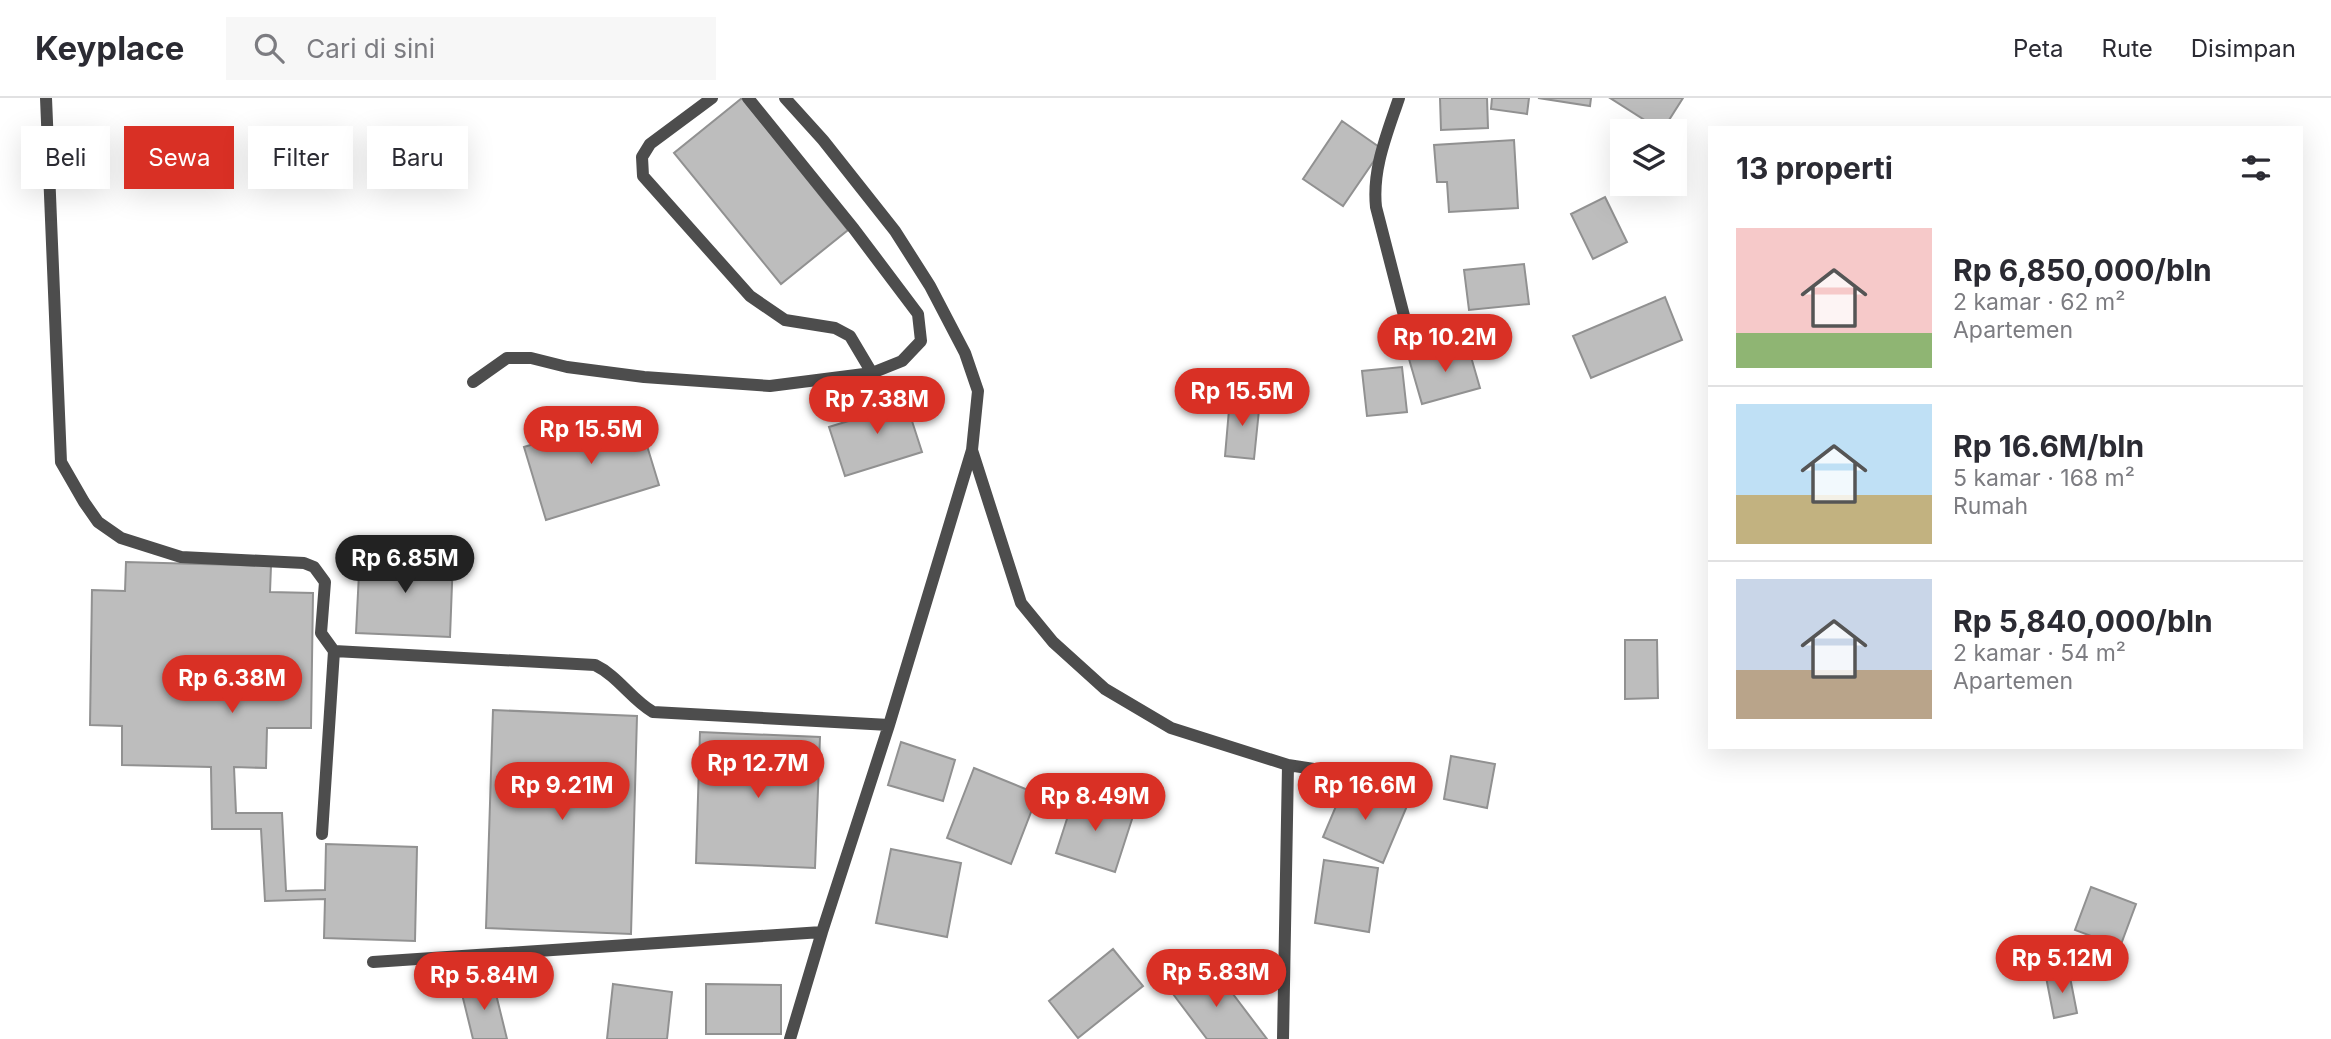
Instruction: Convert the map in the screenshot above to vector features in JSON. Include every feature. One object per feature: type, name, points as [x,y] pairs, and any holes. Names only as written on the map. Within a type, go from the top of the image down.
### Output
[{"type":"street","points":[[46,98],[61,462],[98,522],[121,538],[181,557],[304,564],[314,567],[325,582],[321,633],[334,651],[322,834]]},
{"type":"street","points":[[712,98],[650,145],[642,157],[643,176],[750,296],[785,320],[835,328],[850,336],[872,373]]},
{"type":"street","points":[[473,382],[507,358],[531,358],[567,367],[643,377],[770,386],[872,373],[902,361],[916,348],[921,341],[918,314],[854,229],[748,98]]},
{"type":"street","points":[[785,98],[823,140],[895,231],[930,286],[965,354],[978,391],[972,450],[890,725],[790,1039]]},
{"type":"street","points":[[1399,98],[1377,166],[1374,188],[1376,208],[1410,339]]},
{"type":"street","points":[[972,450],[1021,603],[1053,642],[1105,689],[1171,728],[1288,765],[1412,784]]},
{"type":"street","points":[[334,651],[595,665],[607,671],[639,704],[653,712],[890,725]]},
{"type":"street","points":[[1283,1039],[1288,765]]},
{"type":"street","points":[[373,962],[822,932]]},
{"type":"building","points":[[742,98],[848,230],[781,284],[674,153]]},
{"type":"building","points":[[1440,98],[1487,98],[1488,128],[1441,130]]},
{"type":"building","points":[[1492,98],[1529,98],[1527,114],[1491,109]]},
{"type":"building","points":[[1538,98],[1591,98],[1590,106]]},
{"type":"building","points":[[1610,98],[1683,98],[1670,119],[1643,119]]},
{"type":"building","points":[[1342,121],[1382,149],[1343,206],[1303,179]]},
{"type":"building","points":[[1514,140],[1518,208],[1449,212],[1447,182],[1437,182],[1434,145]]},
{"type":"building","points":[[1605,197],[1627,242],[1593,259],[1571,214]]},
{"type":"building","points":[[1524,264],[1529,304],[1469,310],[1464,270]]},
{"type":"building","points":[[1665,297],[1682,340],[1591,378],[1573,336]]},
{"type":"building","points":[[1467,343],[1480,388],[1422,404],[1409,359]]},
{"type":"building","points":[[1402,367],[1407,412],[1367,416],[1362,371]]},
{"type":"building","points":[[901,387],[922,452],[845,476],[829,427],[884,410],[879,393]]},
{"type":"building","points":[[1230,398],[1260,400],[1254,459],[1225,456]]},
{"type":"building","points":[[637,413],[659,485],[546,520],[524,447]]},
{"type":"building","points":[[360,553],[453,558],[450,637],[356,633]]},
{"type":"building","points":[[126,562],[271,566],[270,592],[313,593],[311,728],[267,728],[266,768],[234,767],[236,813],[282,813],[286,891],[325,890],[326,844],[417,847],[415,941],[324,938],[325,899],[265,901],[261,829],[212,829],[211,767],[122,765],[122,726],[90,725],[92,590],[125,591]]},
{"type":"building","points":[[1625,640],[1657,640],[1658,698],[1625,699]]},
{"type":"building","points":[[493,710],[637,716],[631,934],[486,928]]},
{"type":"building","points":[[700,732],[820,737],[815,868],[696,863]]},
{"type":"building","points":[[901,742],[955,760],[943,801],[888,785]]},
{"type":"building","points":[[1451,756],[1495,764],[1487,808],[1444,799]]},
{"type":"building","points":[[974,768],[1038,794],[1011,864],[947,838]]},
{"type":"building","points":[[1347,780],[1407,806],[1383,863],[1323,837]]},
{"type":"building","points":[[1075,794],[1134,813],[1115,872],[1056,853]]},
{"type":"building","points":[[891,849],[961,863],[947,937],[876,923]]},
{"type":"building","points":[[1324,860],[1378,868],[1369,932],[1315,923]]},
{"type":"building","points":[[2091,887],[2136,904],[2120,947],[2075,930]]},
{"type":"building","points":[[1113,949],[1143,986],[1078,1038],[1049,1001]]},
{"type":"building","points":[[1211,965],[1267,1039],[1207,1039],[1173,994]]},
{"type":"building","points":[[2069,972],[2077,1013],[2054,1018],[2046,977]]},
{"type":"building","points":[[493,982],[507,1039],[473,1039],[461,990]]},
{"type":"building","points":[[613,984],[672,992],[667,1039],[607,1039]]},
{"type":"building","points":[[706,984],[781,985],[781,1034],[706,1034]]}]
